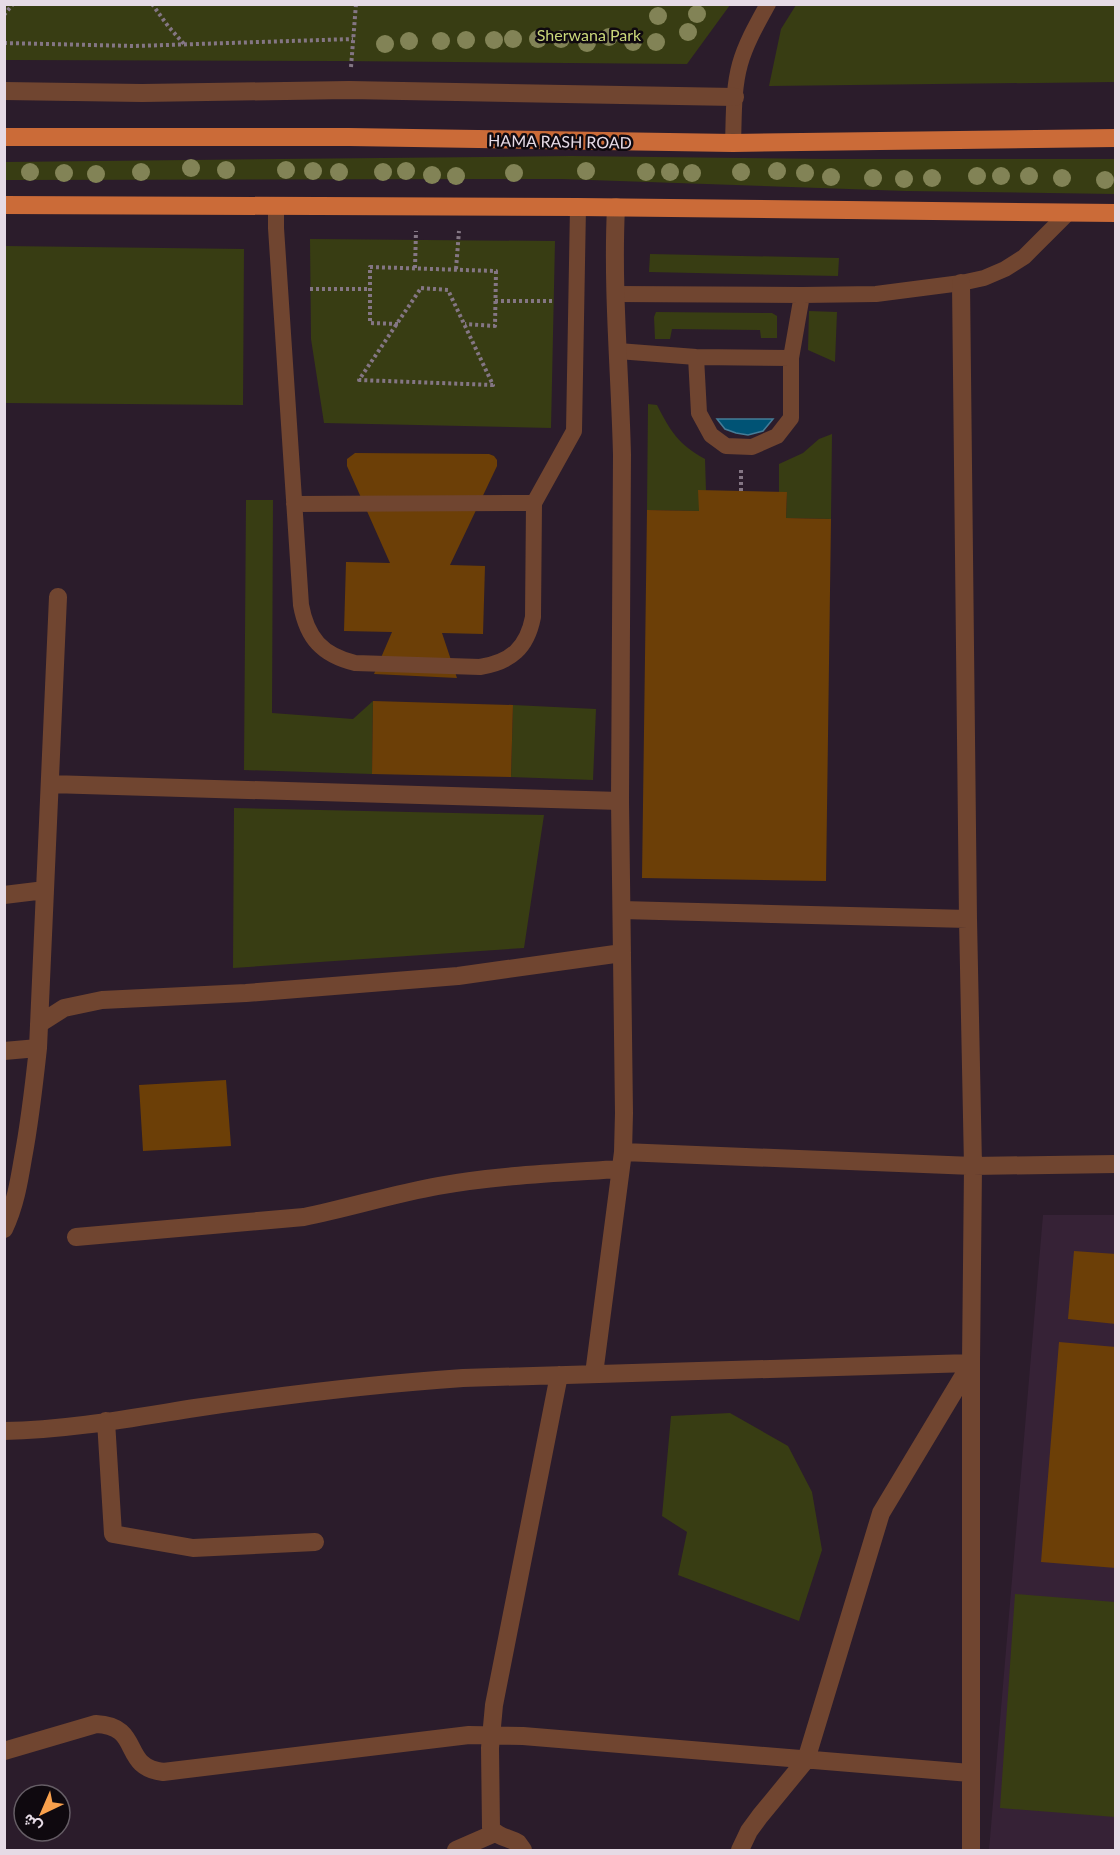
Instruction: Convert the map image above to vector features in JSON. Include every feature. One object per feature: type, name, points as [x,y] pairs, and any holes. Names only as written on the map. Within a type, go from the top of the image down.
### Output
[{"type":"highway","name":"HAMA RASH ROAD","points":[[4,137],[349,137],[732,143],[1116,138]]},
{"type":"highway","points":[[4,205],[616,207],[1116,213]]},
{"type":"street","points":[[4,91],[142,93],[349,90],[735,97]]},
{"type":"street","points":[[594,1374],[622,1160],[620,801],[622,455],[615,294],[616,207]]},
{"type":"street","points":[[962,283],[968,919],[973,1166],[971,1851]]},
{"type":"street","points":[[4,1229],[15,1202],[20,1178],[31,1113],[38,1047],[58,597]]},
{"type":"street","points":[[50,784],[620,801]]},
{"type":"street","points":[[4,895],[45,890]]},
{"type":"street","points":[[622,910],[968,919]]},
{"type":"street","points":[[39,1024],[64,1008],[102,1000],[246,993],[458,976],[622,953]]},
{"type":"street","points":[[4,1051],[38,1047]]},
{"type":"street","points":[[76,1237],[304,1217],[438,1186],[622,1160],[973,1166],[1116,1164]]},
{"type":"street","points":[[4,1431],[39,1430],[354,1387],[463,1378],[971,1363]]},
{"type":"street","points":[[740,1851],[749,1831],[806,1760],[881,1513],[971,1363]]},
{"type":"street","points":[[523,1851],[518,1843],[501,1837],[491,1827],[491,1735],[498,1680],[559,1375]]},
{"type":"street","points":[[106,1421],[113,1534],[194,1548],[315,1542]]},
{"type":"street","points":[[4,1751],[96,1724],[105,1724],[120,1730],[126,1736],[137,1760],[144,1767],[163,1772],[491,1735],[970,1773]]},
{"type":"street","points":[[456,1851],[495,1833]]},
{"type":"lane","points":[[732,143],[739,70],[745,49],[768,4]]},
{"type":"lane","points":[[276,205],[294,504],[303,612],[309,632],[318,644],[341,660],[355,663],[480,667],[505,660],[525,642],[531,630],[534,503],[574,431],[578,207]]},
{"type":"lane","points":[[615,294],[801,296],[876,294],[962,283],[984,278],[1024,257],[1069,212]]},
{"type":"lane","points":[[696,357],[699,413],[711,435],[726,446],[752,447],[777,436],[791,418],[791,358],[801,296]]},
{"type":"lane","points":[[618,351],[696,357],[791,358]]},
{"type":"lane","points":[[294,504],[534,503]]},
{"type":"path","points":[[4,15],[13,4]]},
{"type":"path","points":[[152,4],[185,44]]},
{"type":"path","points":[[349,90],[356,4]]},
{"type":"path","points":[[4,43],[135,46],[353,39]]},
{"type":"path","points":[[415,268],[416,227]]},
{"type":"path","points":[[456,269],[459,229]]},
{"type":"path","points":[[398,324],[370,323],[370,267],[496,271],[495,326],[465,324]]},
{"type":"path","points":[[422,288],[448,290],[465,324],[494,385],[359,380],[422,288]]},
{"type":"path","points":[[310,289],[370,289]]},
{"type":"path","points":[[495,301],[553,301]]},
{"type":"shaded area","points":[[1043,1215],[1115,1215],[1115,1850],[989,1850]]},
{"type":"green space","name":"Sherwana Park","points":[[5,4],[730,5],[687,64],[5,60]]},
{"type":"green space","points":[[796,5],[1115,5],[1115,82],[769,86],[781,29]]},
{"type":"green space","points":[[571,156],[1115,159],[1115,194],[906,191],[561,179],[4,180],[5,162]]},
{"type":"green space","points":[[310,239],[555,241],[551,428],[324,423],[311,339]]},
{"type":"green space","points":[[5,246],[244,249],[243,405],[5,403]]},
{"type":"green space","points":[[650,254],[839,258],[838,276],[649,272]]},
{"type":"green space","points":[[809,311],[837,312],[835,362],[808,350]]},
{"type":"green space","points":[[656,312],[772,313],[777,316],[777,338],[761,338],[760,330],[672,329],[670,339],[655,339],[654,317]]},
{"type":"green space","points":[[648,404],[657,405],[676,436],[688,448],[705,459],[706,491],[699,491],[699,511],[647,510]]},
{"type":"green space","points":[[832,434],[831,519],[786,518],[787,492],[779,492],[779,464],[803,453],[819,439]]},
{"type":"green space","points":[[246,500],[273,500],[272,713],[353,719],[373,701],[372,774],[244,770]]},
{"type":"green space","points":[[513,705],[596,709],[593,780],[511,777]]},
{"type":"green space","points":[[234,808],[544,815],[524,948],[233,968]]},
{"type":"green space","points":[[730,1413],[788,1446],[812,1492],[822,1550],[799,1621],[678,1575],[687,1532],[662,1516],[671,1416]]},
{"type":"green space","points":[[1015,1594],[1115,1602],[1115,1817],[1000,1808]]},
{"type":"water","points":[[717,419],[773,419],[763,431],[748,435],[725,429]]},
{"type":"building","points":[[355,453],[489,454],[497,460],[497,466],[450,565],[485,566],[483,634],[442,633],[457,678],[374,674],[392,632],[344,631],[346,562],[390,563],[347,466],[347,459]]},
{"type":"building","points":[[698,490],[787,492],[786,518],[831,519],[826,881],[642,878],[647,510],[699,511]]},
{"type":"building","points":[[373,701],[513,705],[511,777],[372,774]]},
{"type":"building","points":[[226,1080],[231,1146],[143,1151],[139,1085]]},
{"type":"building","points":[[1074,1251],[1116,1254],[1116,1324],[1068,1319]]},
{"type":"building","points":[[1059,1342],[1116,1347],[1116,1568],[1041,1562]]}]
